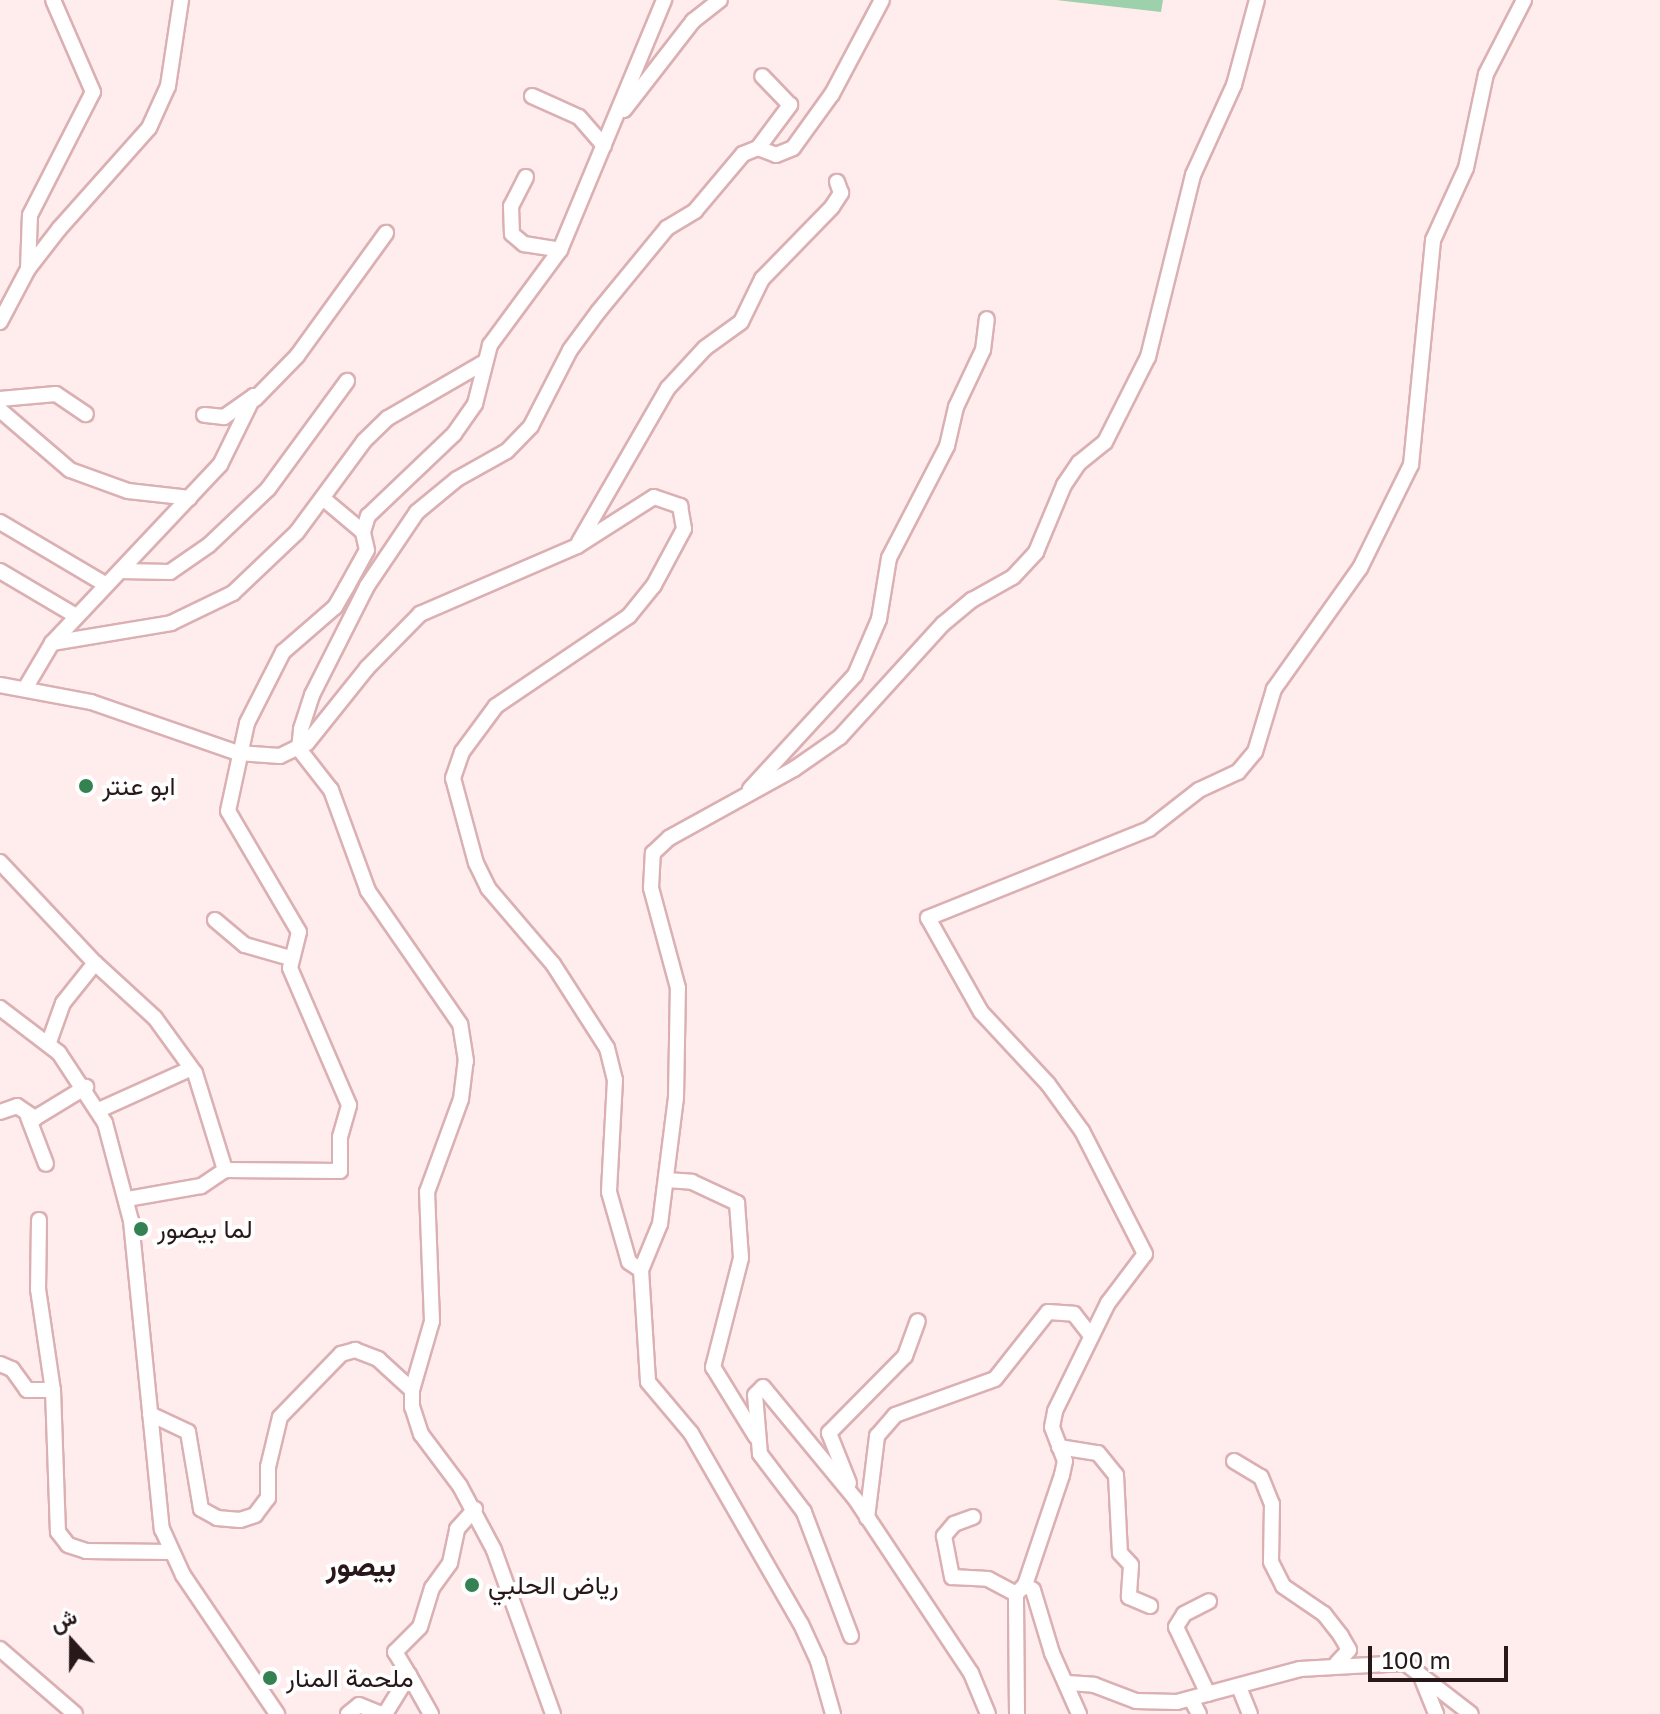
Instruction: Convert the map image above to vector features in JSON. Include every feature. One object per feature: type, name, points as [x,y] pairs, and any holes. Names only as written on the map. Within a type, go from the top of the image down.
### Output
[{"type":"street","points":[[28,269],[30,215],[93,92],[53,0]]},
{"type":"street","points":[[0,322],[28,269],[149,128],[168,86],[181,0]]},
{"type":"street","points":[[128,1199],[201,1186],[225,1170],[340,1171],[339,1139],[348,1120],[348,1094],[290,958],[299,932],[228,811],[238,753],[275,664],[291,642],[335,607],[364,557],[363,532],[381,500],[467,417],[475,404],[490,345],[560,250],[664,0]]},
{"type":"street","points":[[618,116],[693,21],[720,0]]},
{"type":"street","points":[[299,749],[312,695],[398,537],[426,503],[507,451],[531,426],[570,350],[667,228],[695,211],[743,154],[758,148],[784,153],[811,128],[882,0]]},
{"type":"street","points":[[833,1714],[818,1661],[801,1624],[691,1433],[648,1382],[641,1270],[655,1239],[674,1144],[678,988],[649,868],[653,853],[669,838],[840,737],[951,617],[1013,577],[1036,552],[1064,485],[1079,463],[1105,442],[1148,357],[1193,175],[1234,85],[1257,0]]},
{"type":"street","points":[[1017,1714],[1020,1590],[1062,1475],[1059,1447],[1052,1427],[1055,1411],[1091,1336],[1145,1254],[1082,1131],[1048,1084],[981,1012],[928,918],[1135,836],[1247,764],[1262,738],[1274,689],[1360,568],[1411,465],[1433,240],[1466,168],[1486,74],[1524,0]]},
{"type":"street","points":[[758,148],[790,102],[762,76]]},
{"type":"street","points":[[532,96],[579,117],[604,146]]},
{"type":"street","points":[[526,177],[511,206],[512,234],[524,244],[560,250]]},
{"type":"street","points":[[577,546],[668,388],[705,348],[741,322],[762,279],[832,207],[841,193],[837,182]]},
{"type":"street","points":[[26,687],[52,643],[220,465],[255,399],[297,356],[386,233]]},
{"type":"street","points":[[747,793],[855,675],[879,619],[889,558],[947,446],[956,407],[983,350],[987,319]]},
{"type":"street","points":[[52,643],[171,623],[198,613],[233,593],[325,500],[364,441],[388,418],[483,363]]},
{"type":"street","points":[[121,571],[170,572],[209,545],[268,489],[347,381]]},
{"type":"street","points":[[0,399],[56,394],[86,414]]},
{"type":"street","points":[[204,415],[224,417],[249,396],[255,399]]},
{"type":"street","points":[[0,410],[70,470],[128,491],[190,498]]},
{"type":"street","points":[[0,685],[26,687],[91,702],[238,753],[268,757],[299,749],[420,614],[577,546],[654,497],[672,500],[685,517],[684,529],[654,585],[629,616],[496,706],[462,752],[453,778],[488,888],[553,964],[607,1048],[615,1080],[609,1192],[629,1262],[641,1270]]},
{"type":"street","points":[[325,500],[363,532]]},
{"type":"street","points":[[0,522],[105,584]]},
{"type":"street","points":[[0,571],[76,616]]},
{"type":"street","points":[[299,749],[331,790],[368,891],[450,1006],[464,1042],[461,1099],[427,1192],[432,1321],[412,1390],[421,1434],[475,1509],[531,1644],[553,1714]]},
{"type":"street","points":[[0,862],[95,963],[155,1018],[190,1069],[206,1100],[225,1170]]},
{"type":"street","points":[[215,920],[245,945],[290,958]]},
{"type":"street","points":[[49,1042],[65,999],[95,963]]},
{"type":"street","points":[[0,1008],[49,1042],[86,1087],[99,1110],[128,1199],[159,1516],[171,1552],[277,1714]]},
{"type":"street","points":[[99,1110],[190,1069]]},
{"type":"street","points":[[28,1117],[86,1087]]},
{"type":"street","points":[[0,1112],[18,1106],[28,1117],[46,1164]]},
{"type":"street","points":[[666,1180],[692,1182],[737,1203],[741,1258],[713,1367],[757,1438],[764,1460],[804,1512],[851,1636]]},
{"type":"street","points":[[39,1220],[38,1295],[53,1390],[55,1523],[61,1539],[86,1551],[171,1552]]},
{"type":"street","points":[[867,1518],[877,1436],[895,1415],[995,1379],[1048,1312],[1074,1314],[1091,1336]]},
{"type":"street","points":[[856,1500],[829,1433],[905,1356],[918,1321]]},
{"type":"street","points":[[150,1414],[188,1432],[201,1509],[217,1518],[240,1520],[255,1515],[268,1498],[268,1467],[280,1417],[341,1354],[355,1350],[378,1359],[412,1390]]},
{"type":"street","points":[[0,1364],[12,1369],[27,1390],[53,1390]]},
{"type":"street","points":[[757,1438],[755,1395],[763,1387],[856,1500],[971,1673],[988,1714]]},
{"type":"street","points":[[1059,1447],[1098,1453],[1116,1475],[1120,1553],[1131,1565],[1129,1597],[1150,1606]]},
{"type":"street","points":[[1234,1461],[1261,1477],[1272,1504],[1271,1562],[1283,1586],[1324,1614],[1341,1636],[1349,1650],[1337,1663]]},
{"type":"street","points":[[431,1714],[395,1652],[420,1627],[432,1588],[450,1563],[457,1529],[475,1509]]},
{"type":"street","points":[[973,1517],[954,1524],[944,1536],[952,1577],[988,1579],[1020,1590],[1033,1590],[1052,1653],[1068,1683],[1079,1714]]},
{"type":"street","points":[[1208,1694],[1176,1627],[1184,1614],[1209,1601]]},
{"type":"street","points":[[0,1649],[75,1714]]},
{"type":"street","points":[[1068,1683],[1094,1685],[1136,1701],[1191,1699],[1337,1663],[1405,1663],[1470,1714]]},
{"type":"street","points":[[1419,1671],[1436,1714]]},
{"type":"street","points":[[348,1714],[356,1705],[383,1714],[409,1675]]},
{"type":"street","points":[[1239,1687],[1250,1714]]},
{"type":"street","points":[[1191,1699],[1199,1714]]},
{"type":"green space","points":[[1056,0],[1163,0],[1161,12]]},
{"type":"place","name":"ابو عنتر","points":[[86,786]]},
{"type":"place","name":"لما بيصور","points":[[141,1229]]},
{"type":"place","name":"رياض الحلبي","points":[[472,1585]]},
{"type":"place","name":"ملحمة المنار","points":[[270,1678]]},
{"type":"district","name":"بيصور","points":[[361,1565]]}]
